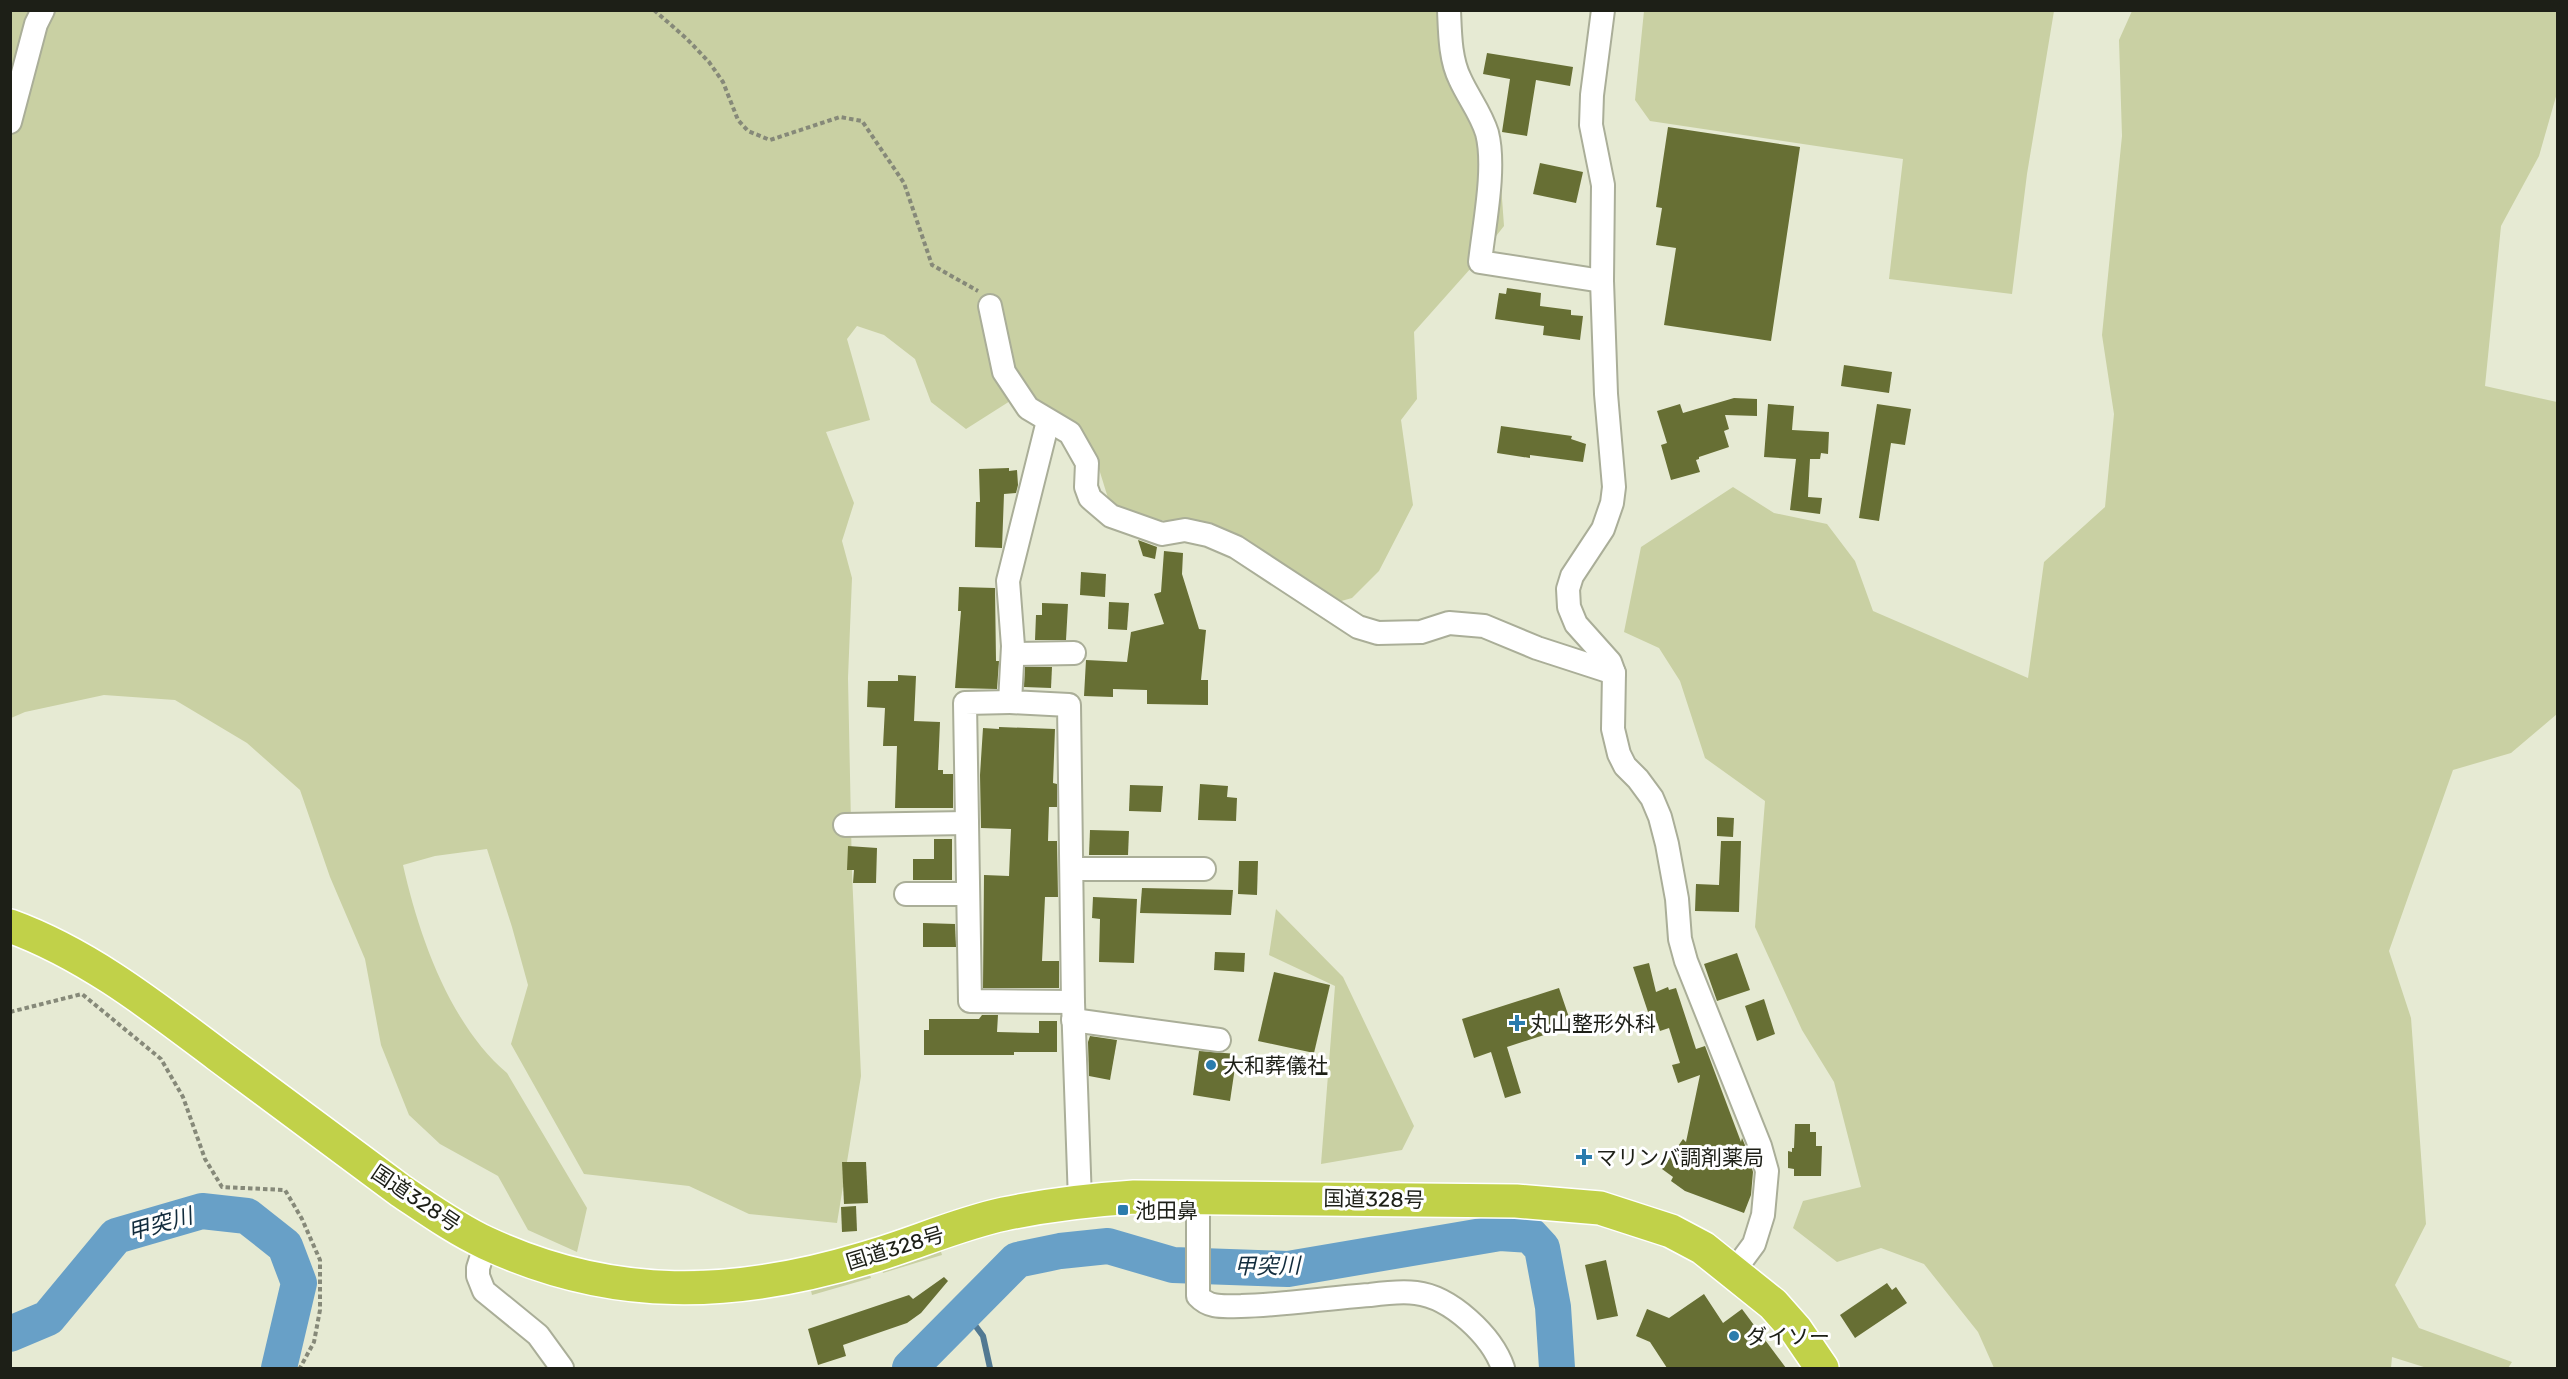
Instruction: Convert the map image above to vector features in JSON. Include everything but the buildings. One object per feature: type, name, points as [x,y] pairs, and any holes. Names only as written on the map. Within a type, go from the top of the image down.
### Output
[{"type":"highway","name":"国道328号","points":[[10,926],[34,934],[81,960],[150,1004],[400,1191],[486,1243],[581,1277],[633,1286],[692,1289],[749,1286],[865,1259],[1002,1215],[1080,1200],[1134,1197],[1198,1205],[1516,1201],[1600,1208],[1671,1231],[1703,1248],[1773,1304],[1796,1330],[1822,1368]]},
{"type":"street","points":[[10,122],[36,24],[44,10]]},
{"type":"street","points":[[1449,10],[1451,42],[1459,77],[1487,133],[1490,161],[1480,262],[1602,281]]},
{"type":"street","points":[[1603,10],[1590,124],[1603,185],[1602,281],[1606,394],[1614,487],[1612,503],[1603,529],[1572,576],[1568,589],[1569,607],[1576,624],[1603,651],[1614,673],[1613,729],[1619,754],[1625,766],[1652,798],[1660,817],[1667,844],[1677,900],[1680,939],[1686,961],[1760,1146],[1767,1171],[1763,1215],[1754,1244],[1734,1271]]},
{"type":"street","points":[[990,306],[1004,372],[1028,408],[1070,433],[1087,463],[1086,487],[1090,498],[1111,516],[1162,534],[1185,530],[1208,535],[1236,547],[1358,627],[1378,633],[1421,633],[1449,623],[1484,626],[1537,648],[1614,673]]},
{"type":"street","points":[[1010,702],[1013,654],[1008,581],[1048,421]]},
{"type":"street","points":[[1013,654],[1074,653]]},
{"type":"street","points":[[1080,1200],[1073,1011],[1073,869],[1069,705],[1010,702],[965,704],[970,1001],[1073,1011],[1219,1040]]},
{"type":"street","points":[[845,825],[967,823]]},
{"type":"street","points":[[1073,869],[1204,869]]},
{"type":"street","points":[[906,894],[968,894]]},
{"type":"street","points":[[1198,1205],[1198,1296],[1209,1305],[1255,1306],[1347,1296],[1418,1293],[1440,1301],[1465,1317],[1491,1345],[1503,1368]]},
{"type":"street","points":[[486,1243],[478,1268],[478,1276],[484,1291],[545,1342],[562,1368]]},
{"type":"path","points":[[654,10],[709,62],[723,82],[738,120],[748,131],[770,140],[840,117],[862,121],[904,183],[932,265],[978,291],[990,306]]},
{"type":"path","points":[[10,1012],[82,994],[161,1059],[183,1097],[205,1159],[222,1187],[285,1190],[302,1218],[320,1260],[320,1310],[314,1342],[300,1368]]},
{"type":"green space","points":[[11,11],[1450,11],[1442,45],[1497,129],[1504,226],[1471,268],[1414,332],[1417,399],[1401,420],[1413,505],[1379,571],[1352,598],[1320,607],[1177,523],[1112,511],[1095,456],[1018,396],[966,429],[931,402],[915,359],[884,335],[857,326],[847,339],[870,420],[826,432],[854,503],[842,541],[852,578],[848,678],[852,873],[861,1076],[837,1223],[749,1214],[689,1186],[584,1174],[511,1044],[528,985],[487,849],[435,856],[403,865],[428,949],[453,1005],[487,1053],[507,1073],[587,1208],[577,1252],[528,1230],[498,1176],[440,1144],[409,1115],[381,1045],[365,959],[330,877],[300,790],[247,743],[175,700],[104,695],[25,712],[11,718]]},
{"type":"green space","points":[[1644,11],[2054,11],[2027,174],[2012,294],[1889,279],[1903,159],[1650,121],[1635,100]]},
{"type":"green space","points":[[2132,11],[2557,11],[2557,93],[2539,156],[2501,226],[2485,386],[2557,402],[2557,714],[2511,753],[2453,770],[2389,951],[2411,1018],[2426,1224],[2395,1285],[2419,1328],[2512,1362],[2508,1368],[2427,1368],[2392,1357],[2391,1368],[1994,1368],[1978,1332],[1924,1264],[1881,1248],[1837,1262],[1793,1228],[1803,1201],[1861,1187],[1834,1082],[1802,1030],[1755,927],[1765,801],[1705,758],[1680,681],[1659,648],[1624,632],[1641,547],[1733,487],[1774,513],[1827,524],[1855,561],[1873,611],[2028,678],[2044,562],[2105,507],[2114,414],[2102,335],[2122,136],[2119,40]]},
{"type":"green space","points":[[1276,909],[1343,977],[1414,1126],[1402,1150],[1321,1164],[1335,986],[1269,955]]},
{"type":"green space","points":[[940,1248],[942,1255],[883,1273],[881,1267]]},
{"type":"green space","points":[[868,1269],[871,1278],[812,1295],[810,1286]]},
{"type":"waterway","name":"甲突川","points":[[10,1334],[48,1318],[116,1236],[202,1211],[247,1216],[285,1246],[299,1283],[279,1368]]},
{"type":"waterway","name":"甲突川","points":[[910,1368],[1017,1260],[1060,1251],[1108,1246],[1173,1265],[1288,1269],[1500,1233],[1530,1235],[1542,1248],[1553,1307],[1557,1368]]},
{"type":"waterway","points":[[966,1313],[983,1336],[990,1368]]},
{"type":"place","name":"丸山整形外科","points":[[1517,1023]]},
{"type":"place","name":"大和葬儀社","points":[[1211,1065]]},
{"type":"place","name":"マリンバ調剤薬局","points":[[1584,1157]]},
{"type":"place","name":"池田鼻","points":[[1123,1210]]},
{"type":"place","name":"ダイソー","points":[[1734,1336]]}]
